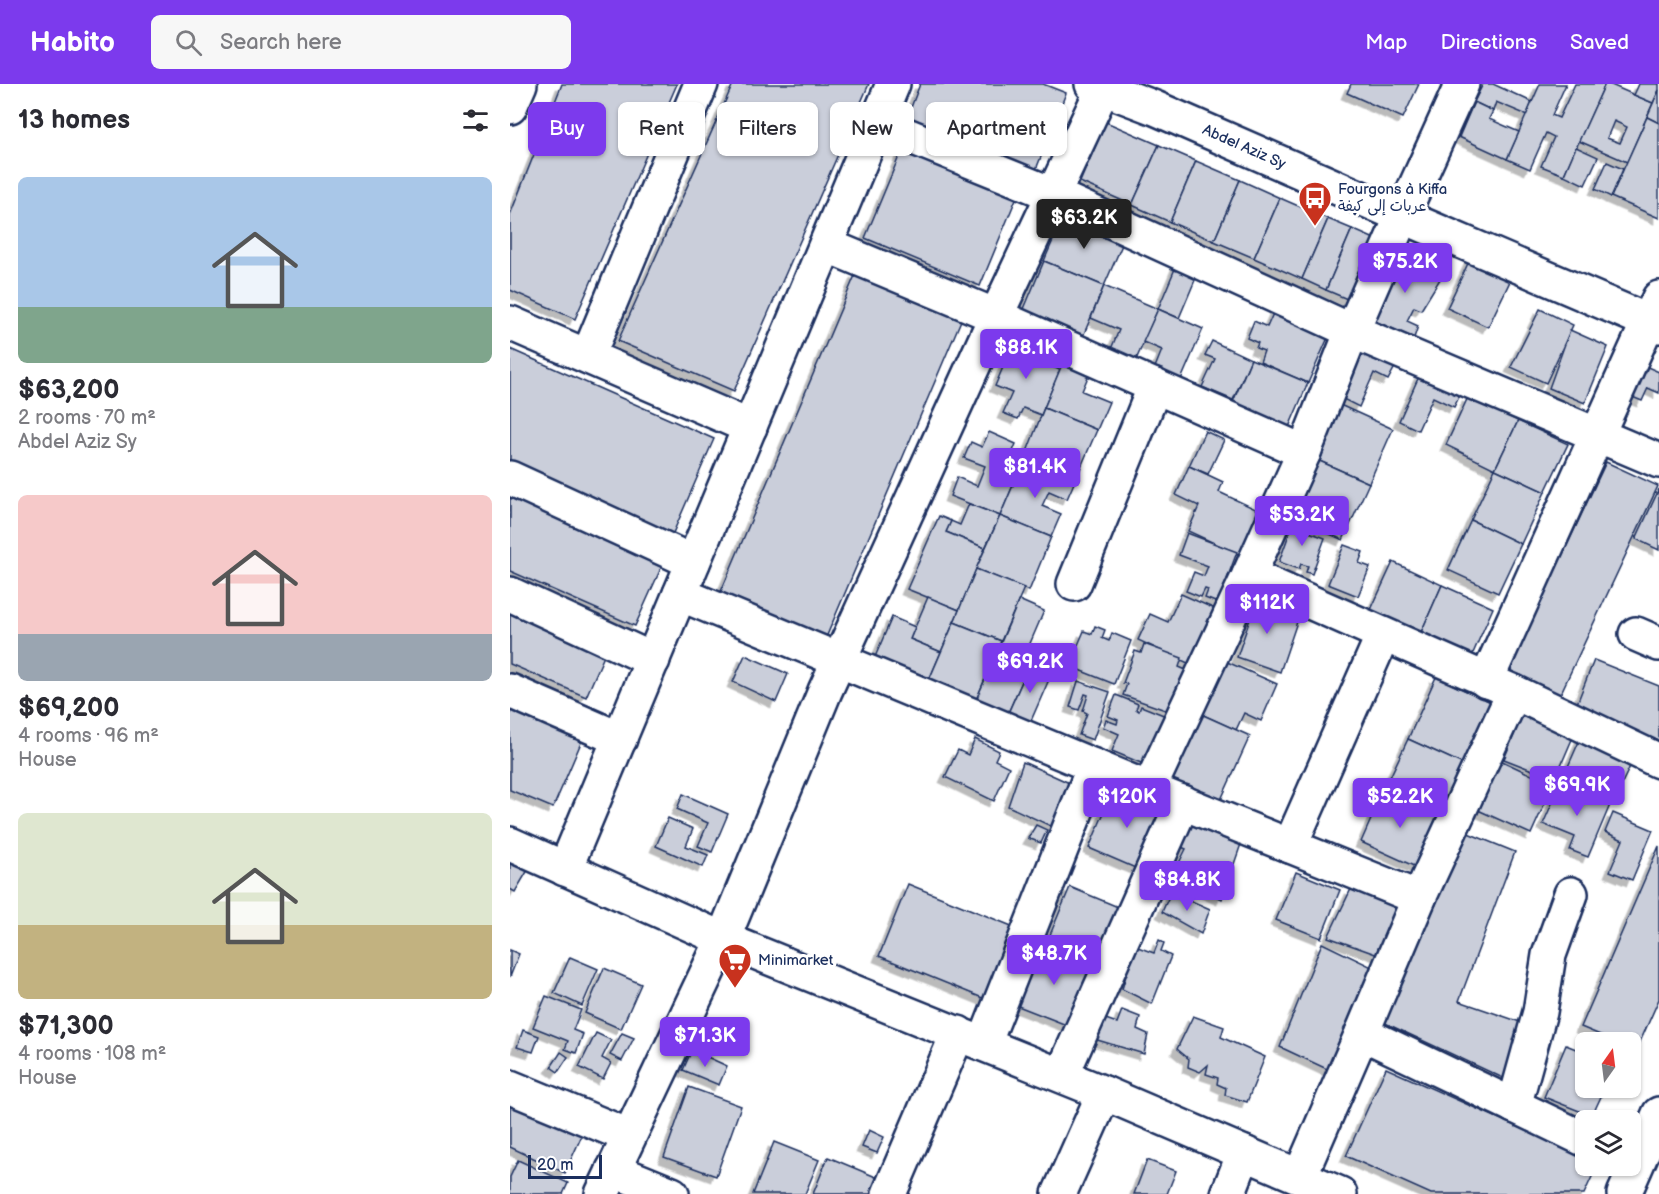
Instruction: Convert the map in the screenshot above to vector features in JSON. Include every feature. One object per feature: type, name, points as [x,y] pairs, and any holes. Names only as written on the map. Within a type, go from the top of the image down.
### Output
[{"type":"street","points":[[510,107],[520,84]]},
{"type":"street","points":[[588,356],[701,84]]},
{"type":"street","points":[[886,102],[893,84]]},
{"type":"street","points":[[1149,789],[1250,575],[1304,452],[1352,331],[1462,84]]},
{"type":"street","points":[[672,1194],[608,1182],[723,939],[825,691],[1052,194],[1099,85]]},
{"type":"street","name":"Abdel Aziz Sy","points":[[1099,85],[1159,96],[1402,216],[1655,315]]},
{"type":"street","points":[[914,138],[1052,194],[1352,331],[1659,461]]},
{"type":"street","points":[[565,869],[863,156]]},
{"type":"street","points":[[826,245],[996,316],[1304,452]]},
{"type":"street","points":[[1300,1176],[1419,898],[1598,435],[1655,315]]},
{"type":"street","points":[[510,322],[750,427]]},
{"type":"street","points":[[1074,584],[1155,386]]},
{"type":"street","points":[[510,478],[693,562]]},
{"type":"street","points":[[1250,575],[1659,761]]},
{"type":"street","points":[[510,594],[653,660]]},
{"type":"street","points":[[680,594],[1149,789],[1419,898]]},
{"type":"street","points":[[1290,846],[1383,635]]},
{"type":"street","points":[[510,691],[620,740]]},
{"type":"street","points":[[889,1194],[971,1039],[1094,766]]},
{"type":"street","points":[[1062,1076],[1183,802]]},
{"type":"street","points":[[510,844],[723,939],[1104,1093],[1340,1194]]},
{"type":"street","points":[[1515,1106],[1539,1012],[1549,955],[1571,894]]},
{"type":"street","points":[[1362,1033],[1575,1135]]},
{"type":"street","points":[[510,1087],[630,1136]]},
{"type":"street","points":[[1059,1194],[1104,1093]]},
{"type":"street","points":[[1641,1149],[1659,1114]]},
{"type":"street","points":[[1228,1194],[1244,1153]]},
{"type":"street","points":[[1624,1194],[1630,1176]]},
{"type":"building","points":[[562,84],[677,84],[669,102],[618,102],[618,156],[646,156],[575,319],[510,290],[510,215],[533,156],[606,156],[606,102],[555,102]]},
{"type":"building","points":[[733,84],[869,84],[861,102],[830,102],[830,156],[837,156],[734,391],[618,341],[701,156],[705,156],[705,147],[717,120],[717,156],[818,156],[818,102],[725,102]]},
{"type":"building","points":[[920,84],[1043,84],[1066,93],[1062,102],[926,102],[926,131],[914,126],[913,102]]},
{"type":"building","points":[[1351,84],[1419,84],[1403,118],[1347,93]]},
{"type":"building","points":[[1483,84],[1493,84],[1532,102],[1527,115],[1496,102],[1493,111],[1474,102]]},
{"type":"building","points":[[1540,84],[1566,84],[1552,115],[1559,118],[1575,84],[1605,84],[1564,175],[1541,166],[1554,137],[1546,133],[1530,169],[1507,159]]},
{"type":"building","points":[[1605,84],[1653,103],[1627,162],[1579,141]],"holes":[[[1614,121],[1627,127],[1620,143],[1607,138]]]},
{"type":"building","points":[[1639,84],[1659,84],[1659,90],[1653,103],[1634,95]]},
{"type":"building","points":[[1659,90],[1659,123],[1647,117]]},
{"type":"building","points":[[1474,102],[1493,111],[1489,119],[1519,132],[1507,159],[1459,137]]},
{"type":"building","points":[[1647,117],[1659,123],[1659,218],[1611,197]]},
{"type":"building","points":[[1106,122],[1159,145],[1132,205],[1080,182]]},
{"type":"building","points":[[1159,145],[1196,161],[1170,222],[1132,205]]},
{"type":"building","points":[[1576,147],[1598,157],[1585,185],[1564,175]]},
{"type":"building","points":[[914,151],[1018,194],[980,286],[865,238],[899,156],[914,156]]},
{"type":"building","points":[[993,156],[1041,156],[1035,172]]},
{"type":"building","points":[[1196,161],[1240,180],[1214,241],[1170,222]]},
{"type":"building","points":[[1607,162],[1623,169],[1611,197],[1595,189]]},
{"type":"building","points":[[1240,180],[1280,198],[1254,258],[1214,241]]},
{"type":"building","points":[[1280,198],[1328,219],[1302,279],[1254,258]]},
{"type":"building","points":[[1065,213],[1125,238],[1104,286],[1044,261]]},
{"type":"building","points":[[1328,219],[1352,229],[1326,290],[1302,279]]},
{"type":"building","points":[[1352,229],[1379,241],[1352,301],[1326,290]]},
{"type":"building","points":[[1406,251],[1445,271],[1421,310],[1414,307],[1407,321],[1418,326],[1414,338],[1365,317]]},
{"type":"building","points":[[1471,257],[1512,277],[1488,327],[1447,308]]},
{"type":"building","points":[[1044,261],[1104,286],[1081,341],[1021,316]]},
{"type":"building","points":[[1177,264],[1198,273],[1179,318],[1158,309]]},
{"type":"building","points":[[856,273],[962,318],[825,640],[719,596]]},
{"type":"building","points":[[1104,286],[1158,309],[1136,360],[1111,349],[1119,330],[1091,318]]},
{"type":"building","points":[[1158,309],[1203,329],[1180,382],[1154,370],[1162,350],[1143,342]]},
{"type":"building","points":[[1275,309],[1330,333],[1308,383],[1260,362],[1264,351],[1256,348],[1258,343],[1247,338],[1254,321],[1267,327]]},
{"type":"building","points":[[1540,309],[1573,325],[1546,383],[1511,367]]},
{"type":"building","points":[[1570,330],[1608,347],[1585,403],[1549,388]]},
{"type":"building","points":[[1015,339],[1044,352],[1040,362],[1060,370],[1041,415],[1023,408],[1018,419],[1003,413],[1012,393],[995,386]]},
{"type":"building","points":[[1212,341],[1251,359],[1233,400],[1202,387],[1215,359],[1205,355]]},
{"type":"building","points":[[510,349],[714,439],[670,540],[510,469]]},
{"type":"building","points":[[1364,349],[1396,365],[1388,380],[1374,373],[1359,407],[1341,398]]},
{"type":"building","points":[[1251,359],[1308,383],[1286,434],[1230,409]]},
{"type":"building","points":[[1063,362],[1090,372],[1082,391],[1109,402],[1097,430],[1044,408]]},
{"type":"building","points":[[1643,365],[1659,372],[1659,393],[1648,388],[1642,401],[1630,396]]},
{"type":"building","points":[[1420,374],[1461,393],[1454,407],[1433,397],[1418,430],[1399,421]]},
{"type":"building","points":[[1468,397],[1518,421],[1495,469],[1446,445]]},
{"type":"building","points":[[1340,405],[1393,429],[1369,483],[1315,459]]},
{"type":"building","points":[[1044,408],[1097,430],[1074,483],[1023,462]]},
{"type":"building","points":[[1518,421],[1568,444],[1545,492],[1495,469]]},
{"type":"building","points":[[1205,431],[1224,440],[1208,474],[1189,466]]},
{"type":"building","points":[[989,432],[1016,444],[1011,456],[1023,462],[1000,516],[950,496],[957,477],[977,486],[985,466],[964,458],[971,442],[982,447]]},
{"type":"building","points":[[1315,459],[1369,483],[1343,540],[1289,516]]},
{"type":"building","points":[[1023,462],[1074,483],[1067,499],[1049,491],[1042,506],[1061,514],[1051,537],[1000,516]]},
{"type":"building","points":[[1606,462],[1658,486],[1559,697],[1507,673]]},
{"type":"building","points":[[1189,466],[1223,482],[1219,492],[1260,511],[1240,555],[1188,531],[1199,506],[1176,495]]},
{"type":"building","points":[[1495,469],[1545,492],[1521,544],[1471,520]]},
{"type":"building","points":[[510,489],[666,557],[635,626],[510,571]]},
{"type":"building","points":[[1659,489],[1659,550],[1636,539]]},
{"type":"building","points":[[969,504],[1000,516],[985,548],[946,532],[951,521],[960,525]]},
{"type":"building","points":[[939,516],[951,521],[946,532],[985,548],[959,610],[907,589]]},
{"type":"building","points":[[1000,516],[1051,537],[1029,591],[976,569]]},
{"type":"building","points":[[1295,518],[1312,523],[1309,532],[1325,538],[1312,574],[1306,572],[1308,566],[1301,564],[1299,569],[1279,562]]},
{"type":"building","points":[[1471,520],[1521,544],[1498,593],[1448,570]]},
{"type":"building","points":[[1187,533],[1237,552],[1218,603],[1205,598],[1208,590],[1205,589],[1201,597],[1186,591],[1194,572],[1204,576],[1208,566],[1179,555]]},
{"type":"building","points":[[1344,545],[1363,552],[1359,563],[1370,567],[1358,596],[1328,584]]},
{"type":"building","points":[[1393,562],[1442,585],[1419,637],[1369,614]]},
{"type":"building","points":[[976,569],[1024,588],[1001,641],[954,622]]},
{"type":"building","points":[[1442,585],[1493,608],[1470,660],[1419,637]]},
{"type":"building","points":[[1259,593],[1281,600],[1275,615],[1297,622],[1280,672],[1237,657]]},
{"type":"building","points":[[1181,594],[1215,609],[1190,664],[1138,640],[1150,614],[1168,622]]},
{"type":"building","points":[[928,597],[959,610],[941,652],[910,639]]},
{"type":"building","points":[[1019,600],[1044,611],[1016,676],[991,666]]},
{"type":"building","points":[[510,607],[607,649],[586,697],[510,664]]},
{"type":"building","points":[[892,617],[915,627],[910,639],[941,652],[929,680],[875,657]]},
{"type":"building","points":[[954,622],[1001,641],[976,700],[929,680]]},
{"type":"building","points":[[1095,626],[1105,630],[1102,638],[1109,641],[1112,633],[1131,641],[1114,684],[1069,666],[1084,631],[1092,634]]},
{"type":"building","points":[[1144,644],[1182,658],[1179,667],[1186,670],[1171,712],[1123,695],[1127,684],[1123,683],[1135,651],[1141,653]]},
{"type":"building","points":[[745,655],[788,674],[776,702],[733,682]]},
{"type":"building","points":[[1594,660],[1659,686],[1659,745],[1576,706]]},
{"type":"building","points":[[1225,661],[1277,684],[1261,721],[1244,713],[1236,730],[1201,714]]},
{"type":"building","points":[[991,666],[1023,679],[1008,713],[976,700]]},
{"type":"building","points":[[1029,666],[1051,675],[1030,723],[1008,713]]},
{"type":"building","points":[[1436,677],[1491,702],[1463,764],[1408,739]]},
{"type":"building","points":[[1078,681],[1110,692],[1093,740],[1079,735],[1087,713],[1083,711],[1088,695],[1085,694],[1079,710],[1070,707]]},
{"type":"building","points":[[1116,695],[1138,704],[1136,709],[1139,711],[1141,706],[1166,716],[1146,765],[1112,751],[1119,734],[1103,727],[1106,720],[1117,724],[1118,720],[1108,716]]},
{"type":"building","points":[[510,707],[583,738],[553,808],[510,790]]},
{"type":"building","points":[[1201,714],[1250,736],[1219,804],[1171,782]]},
{"type":"building","points":[[1522,716],[1573,737],[1555,779],[1504,759]]},
{"type":"building","points":[[1581,737],[1633,760],[1613,802],[1563,778]]},
{"type":"building","points":[[975,739],[999,751],[995,760],[1009,767],[994,801],[945,777],[958,750],[968,755]]},
{"type":"building","points":[[1408,739],[1463,764],[1439,817],[1383,792]]},
{"type":"building","points":[[1500,760],[1553,785],[1531,834],[1478,810]]},
{"type":"building","points":[[1023,762],[1076,786],[1057,829],[1008,806]]},
{"type":"building","points":[[1561,783],[1610,805],[1588,857],[1570,850],[1575,837],[1543,824]]},
{"type":"building","points":[[1114,789],[1166,809],[1140,870],[1089,848]]},
{"type":"building","points":[[1383,792],[1439,817],[1416,867],[1361,842]]},
{"type":"building","points":[[683,794],[728,814],[712,852],[698,846],[708,823],[677,809]]},
{"type":"building","points":[[1613,813],[1653,830],[1632,880],[1610,871],[1623,840],[1605,832]]},
{"type":"building","points":[[668,818],[693,829],[686,846],[708,855],[703,867],[656,846]]},
{"type":"building","points":[[1190,824],[1241,844],[1222,899],[1193,886],[1195,879],[1175,871],[1186,849],[1179,846]]},
{"type":"building","points":[[1036,825],[1047,830],[1041,843],[1028,838]]},
{"type":"building","points":[[1463,831],[1515,852],[1459,1001],[1526,1024],[1503,1078],[1383,1022]]},
{"type":"building","points":[[1659,846],[1659,999],[1641,1040],[1641,1032],[1593,1032],[1581,1027]]},
{"type":"building","points":[[510,860],[528,870],[515,892],[510,889]]},
{"type":"building","points":[[1296,872],[1340,890],[1321,938],[1276,920]]},
{"type":"building","points":[[908,884],[1014,927],[985,999],[879,956]]},
{"type":"building","points":[[1070,887],[1118,907],[1100,964],[1047,942]]},
{"type":"building","points":[[1351,889],[1401,909],[1381,956],[1328,937]]},
{"type":"building","points":[[1171,892],[1210,909],[1201,934],[1162,912]]},
{"type":"building","points":[[1159,940],[1164,943],[1161,951],[1171,956],[1152,1004],[1122,989],[1135,946],[1154,953]]},
{"type":"building","points":[[1322,943],[1374,968],[1329,1070],[1280,1047]]},
{"type":"building","points":[[1041,946],[1094,969],[1069,1026],[1013,1004]]},
{"type":"building","points":[[510,950],[519,954],[510,977]]},
{"type":"building","points":[[570,957],[598,969],[582,1006],[554,993]]},
{"type":"building","points":[[604,968],[641,984],[621,1029],[585,1013]]},
{"type":"building","points":[[546,996],[581,1010],[573,1030],[583,1034],[576,1053],[565,1049],[568,1041],[533,1027]]},
{"type":"building","points":[[1122,1010],[1140,1017],[1137,1029],[1148,1034],[1144,1054],[1094,1039],[1103,1018],[1117,1023]]},
{"type":"building","points":[[1193,1016],[1224,1027],[1221,1037],[1265,1057],[1247,1102],[1225,1095],[1226,1088],[1217,1084],[1218,1078],[1206,1074],[1208,1065],[1200,1072],[1188,1067],[1189,1059],[1177,1049]]},
{"type":"building","points":[[523,1030],[539,1036],[533,1052],[517,1047]]},
{"type":"building","points":[[596,1033],[611,1040],[602,1058],[611,1063],[603,1079],[579,1067]]},
{"type":"building","points":[[622,1033],[634,1038],[622,1061],[610,1055]]},
{"type":"building","points":[[1566,1045],[1575,1049],[1575,1098],[1600,1098],[1595,1110],[1577,1110],[1544,1097]]},
{"type":"building","points":[[692,1050],[727,1066],[719,1085],[683,1070]]},
{"type":"building","points":[[561,1052],[568,1057],[558,1072],[551,1067]]},
{"type":"building","points":[[1386,1068],[1575,1153],[1575,1176],[1592,1176],[1584,1194],[1431,1194],[1346,1156]]},
{"type":"building","points":[[689,1087],[741,1106],[716,1176],[664,1157]]},
{"type":"building","points":[[510,1102],[582,1135],[565,1173],[510,1147]]},
{"type":"building","points":[[869,1130],[884,1137],[877,1153],[862,1147]]},
{"type":"building","points":[[774,1142],[819,1160],[805,1194],[753,1194]]},
{"type":"building","points":[[828,1157],[883,1180],[877,1194],[813,1194]]},
{"type":"building","points":[[518,1160],[568,1183],[563,1194],[510,1194],[510,1177]]},
{"type":"building","points":[[1147,1160],[1176,1171],[1167,1194],[1134,1194]]},
{"type":"place","name":"Fourgons à Kiffa عربات إلى كيفة","points":[[1315,227]]},
{"type":"place","name":"Minimarket","points":[[735,989]]}]
